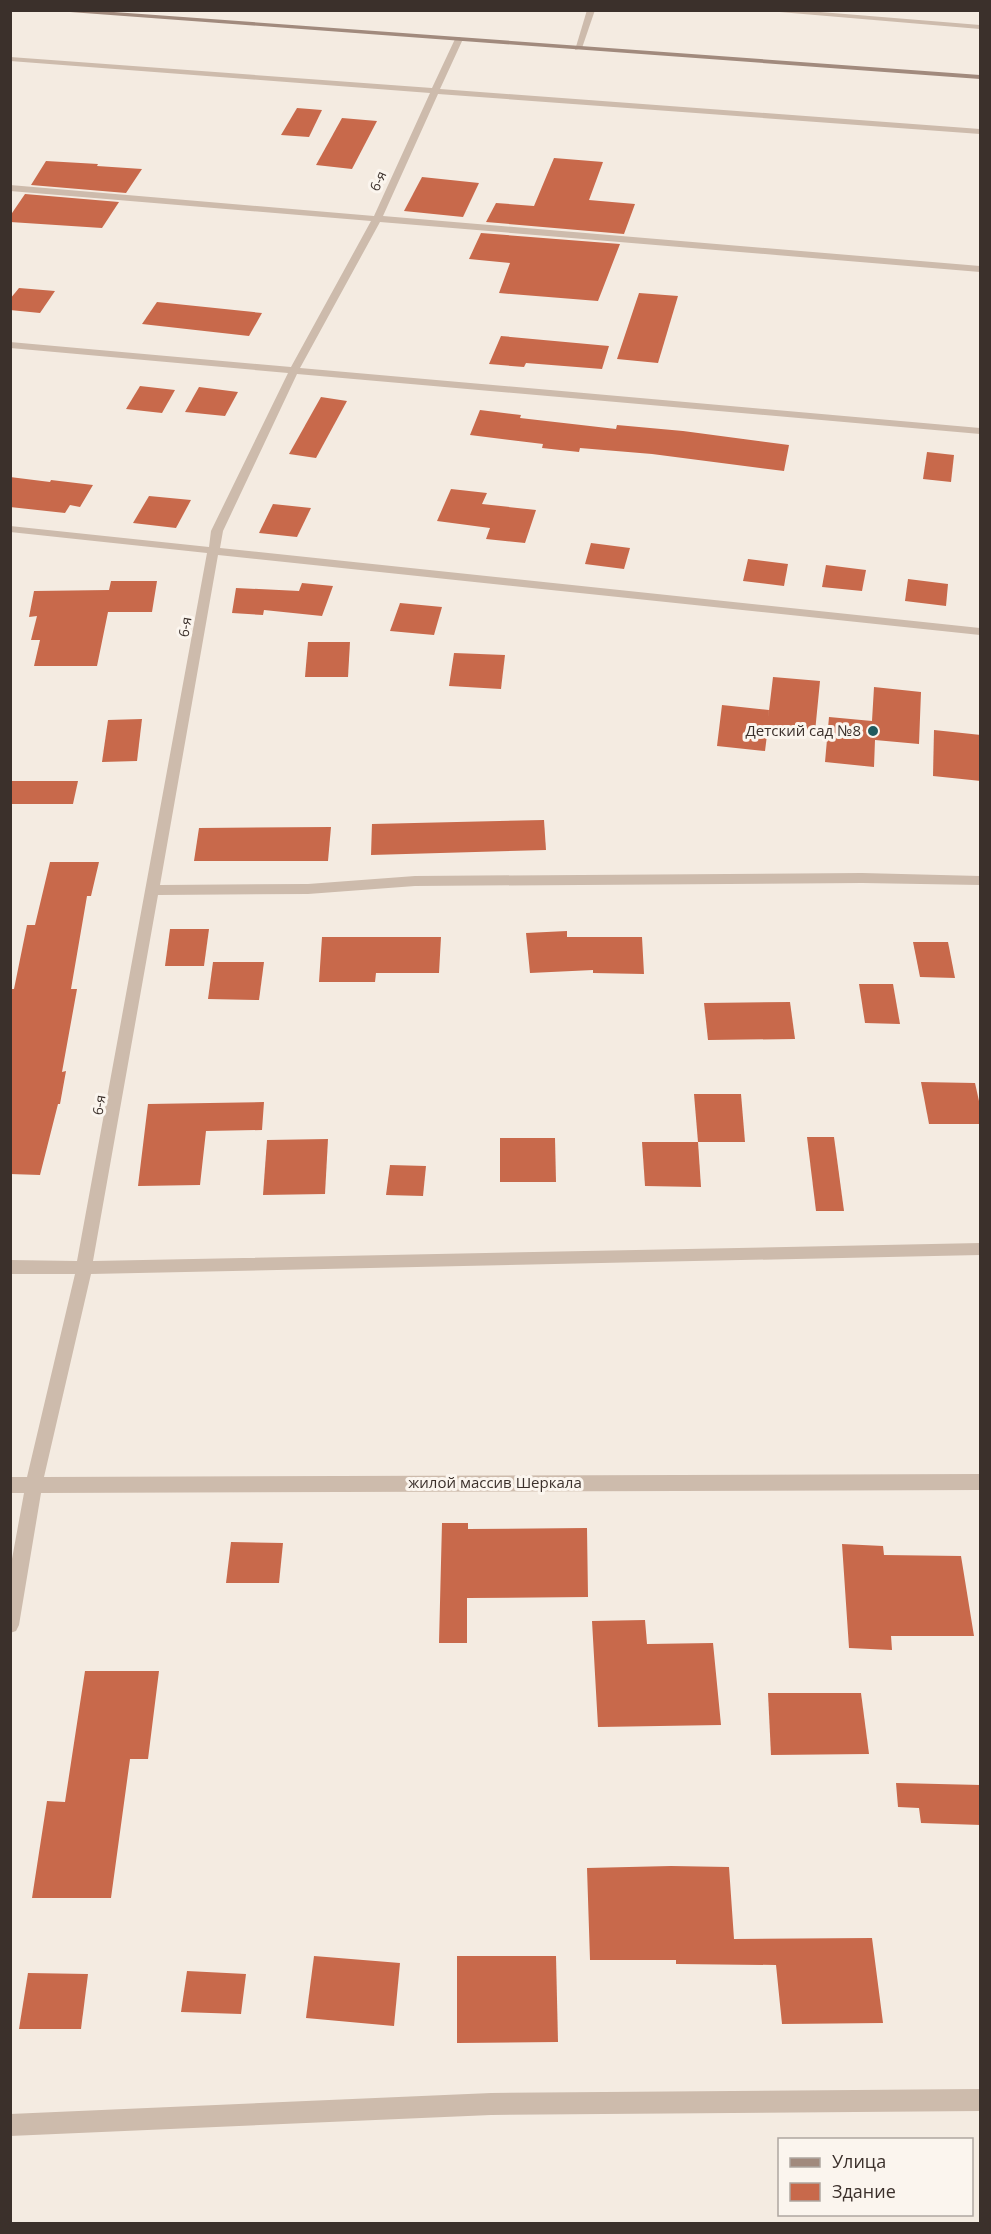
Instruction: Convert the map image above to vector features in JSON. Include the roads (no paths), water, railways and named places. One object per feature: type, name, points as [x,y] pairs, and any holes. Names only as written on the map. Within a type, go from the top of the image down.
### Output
[{"type":"main road","points":[[47,10],[981,77]]},
{"type":"street","points":[[578,48],[591,10]]},
{"type":"street","points":[[759,10],[981,27]]},
{"type":"street","name":"6-я","points":[[10,1625],[34,1485],[84,1268],[218,531],[294,370],[377,219],[459,39]]},
{"type":"street","points":[[10,59],[981,132]]},
{"type":"street","points":[[10,188],[981,269]]},
{"type":"street","points":[[10,345],[981,431]]},
{"type":"street","points":[[10,529],[981,632]]},
{"type":"street","points":[[153,890],[308,889],[416,881],[862,878],[981,881]]},
{"type":"street","points":[[10,1267],[84,1268],[981,1248]]},
{"type":"street","name":"жилой массив Шеркала","points":[[10,1485],[981,1482]]},
{"type":"street","points":[[10,2124],[491,2104],[981,2100]]},
{"type":"place","name":"Детский сад №8","points":[[873,731]]}]
